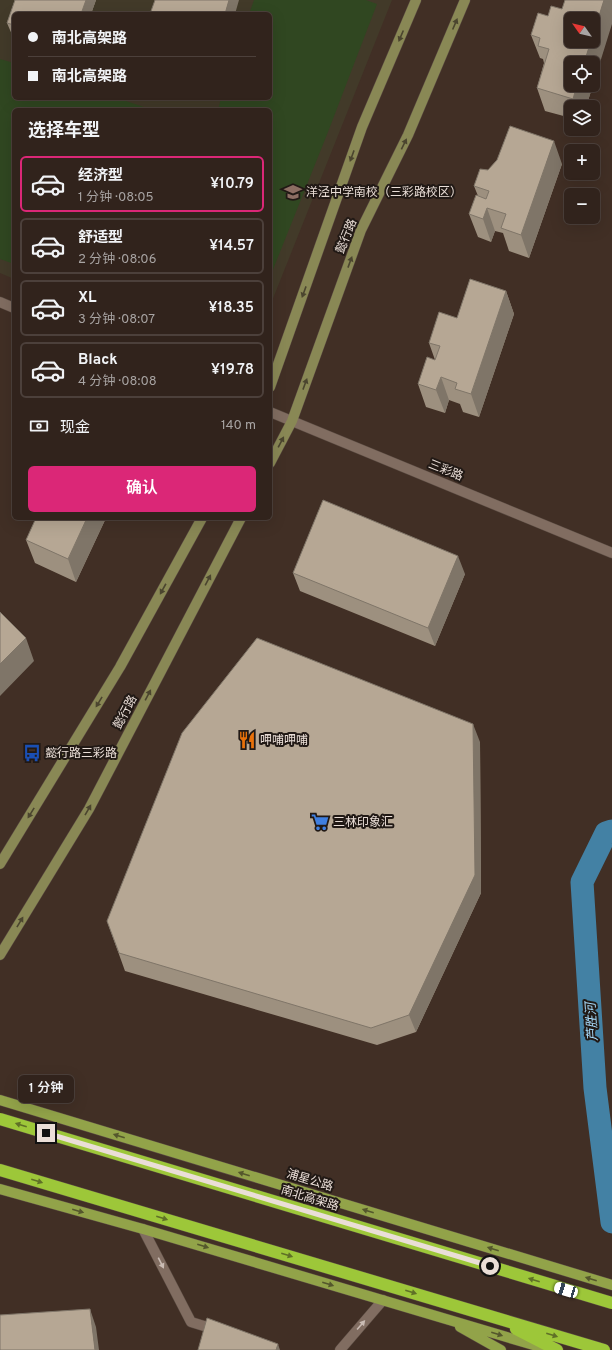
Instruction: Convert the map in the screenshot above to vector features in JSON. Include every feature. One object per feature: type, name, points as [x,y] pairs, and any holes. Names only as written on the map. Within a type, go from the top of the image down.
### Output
[{"type":"highway","name":"南北高架路","points":[[0,1119],[612,1304]]},
{"type":"highway","points":[[0,1170],[604,1350]]},
{"type":"highway","points":[[488,1315],[557,1350]]},
{"type":"main road","name":"浦星公路","points":[[0,1100],[612,1285]]},
{"type":"main road","points":[[0,1189],[143,1229],[550,1350]]},
{"type":"main road","points":[[446,1319],[501,1350]]},
{"type":"street","name":"懿行路","points":[[272,381],[362,127],[416,0]]},
{"type":"street","name":"懿行路","points":[[272,459],[292,421],[361,230],[408,135],[465,0]]},
{"type":"street","points":[[0,302],[12,307]]},
{"type":"street","name":"三彩路","points":[[272,413],[612,553]]},
{"type":"street","points":[[0,864],[120,667],[201,520]]},
{"type":"street","name":"懿行路","points":[[0,955],[89,809],[240,520]]},
{"type":"street","points":[[143,1229],[191,1322],[228,1334]]},
{"type":"street","points":[[340,1350],[383,1300]]},
{"type":"shaded area","name":"洋泾中学南校（三彩路校区）","points":[[0,0],[392,0],[272,301],[272,108],[12,108],[12,278],[0,273]]},
{"type":"green space","points":[[254,0],[366,0],[377,4],[272,272],[272,108],[218,108],[220,100],[272,100],[272,12],[250,12]]},
{"type":"green space","points":[[0,59],[12,62],[12,100],[123,100],[147,108],[12,108],[12,263],[0,259]]},
{"type":"building","points":[[15,0],[86,0],[82,12],[12,12],[12,24],[7,23]]},
{"type":"building","points":[[155,0],[229,0],[226,12],[151,12]]},
{"type":"building","points":[[565,0],[604,0],[600,13],[564,12],[564,48],[589,48],[586,56],[564,56],[564,92],[575,92],[573,99],[537,88],[549,49],[538,46],[540,38],[531,35],[538,13],[548,16],[551,6],[562,9]]},
{"type":"building","points":[[510,126],[554,141],[521,235],[501,228],[506,214],[487,208],[483,219],[469,214],[476,195],[486,199],[489,191],[474,186],[480,169],[488,170],[497,160]]},
{"type":"building","points":[[470,279],[506,291],[471,394],[455,389],[457,383],[441,377],[436,390],[418,384],[427,357],[435,360],[440,346],[429,343],[439,312],[457,318]]},
{"type":"building","points":[[323,500],[458,556],[428,628],[293,573]]},
{"type":"building","points":[[35,520],[86,520],[68,559],[26,540]]},
{"type":"building","points":[[0,612],[26,638],[0,664]]},
{"type":"building","name":"三林印象汇","points":[[257,638],[473,724],[475,875],[409,1015],[371,1028],[119,953],[107,921],[182,733]]},
{"type":"building","points":[[90,1309],[95,1350],[0,1350],[0,1315]]},
{"type":"building","points":[[207,1318],[278,1344],[276,1350],[198,1350]]},
{"type":"waterway","name":"芦胜河","points":[[612,831],[606,833],[582,882],[595,1088],[612,1222]]},
{"type":"place","name":"洋泾中学南校（三彩路校区）","points":[[293,192]]},
{"type":"place","name":"呷哺呷哺","points":[[247,740]]},
{"type":"place","name":"懿行路三彩路","points":[[32,753]]},
{"type":"place","name":"三林印象汇","points":[[320,822]]},
{"type":"route","points":[[46,1133],[490,1266]]}]
